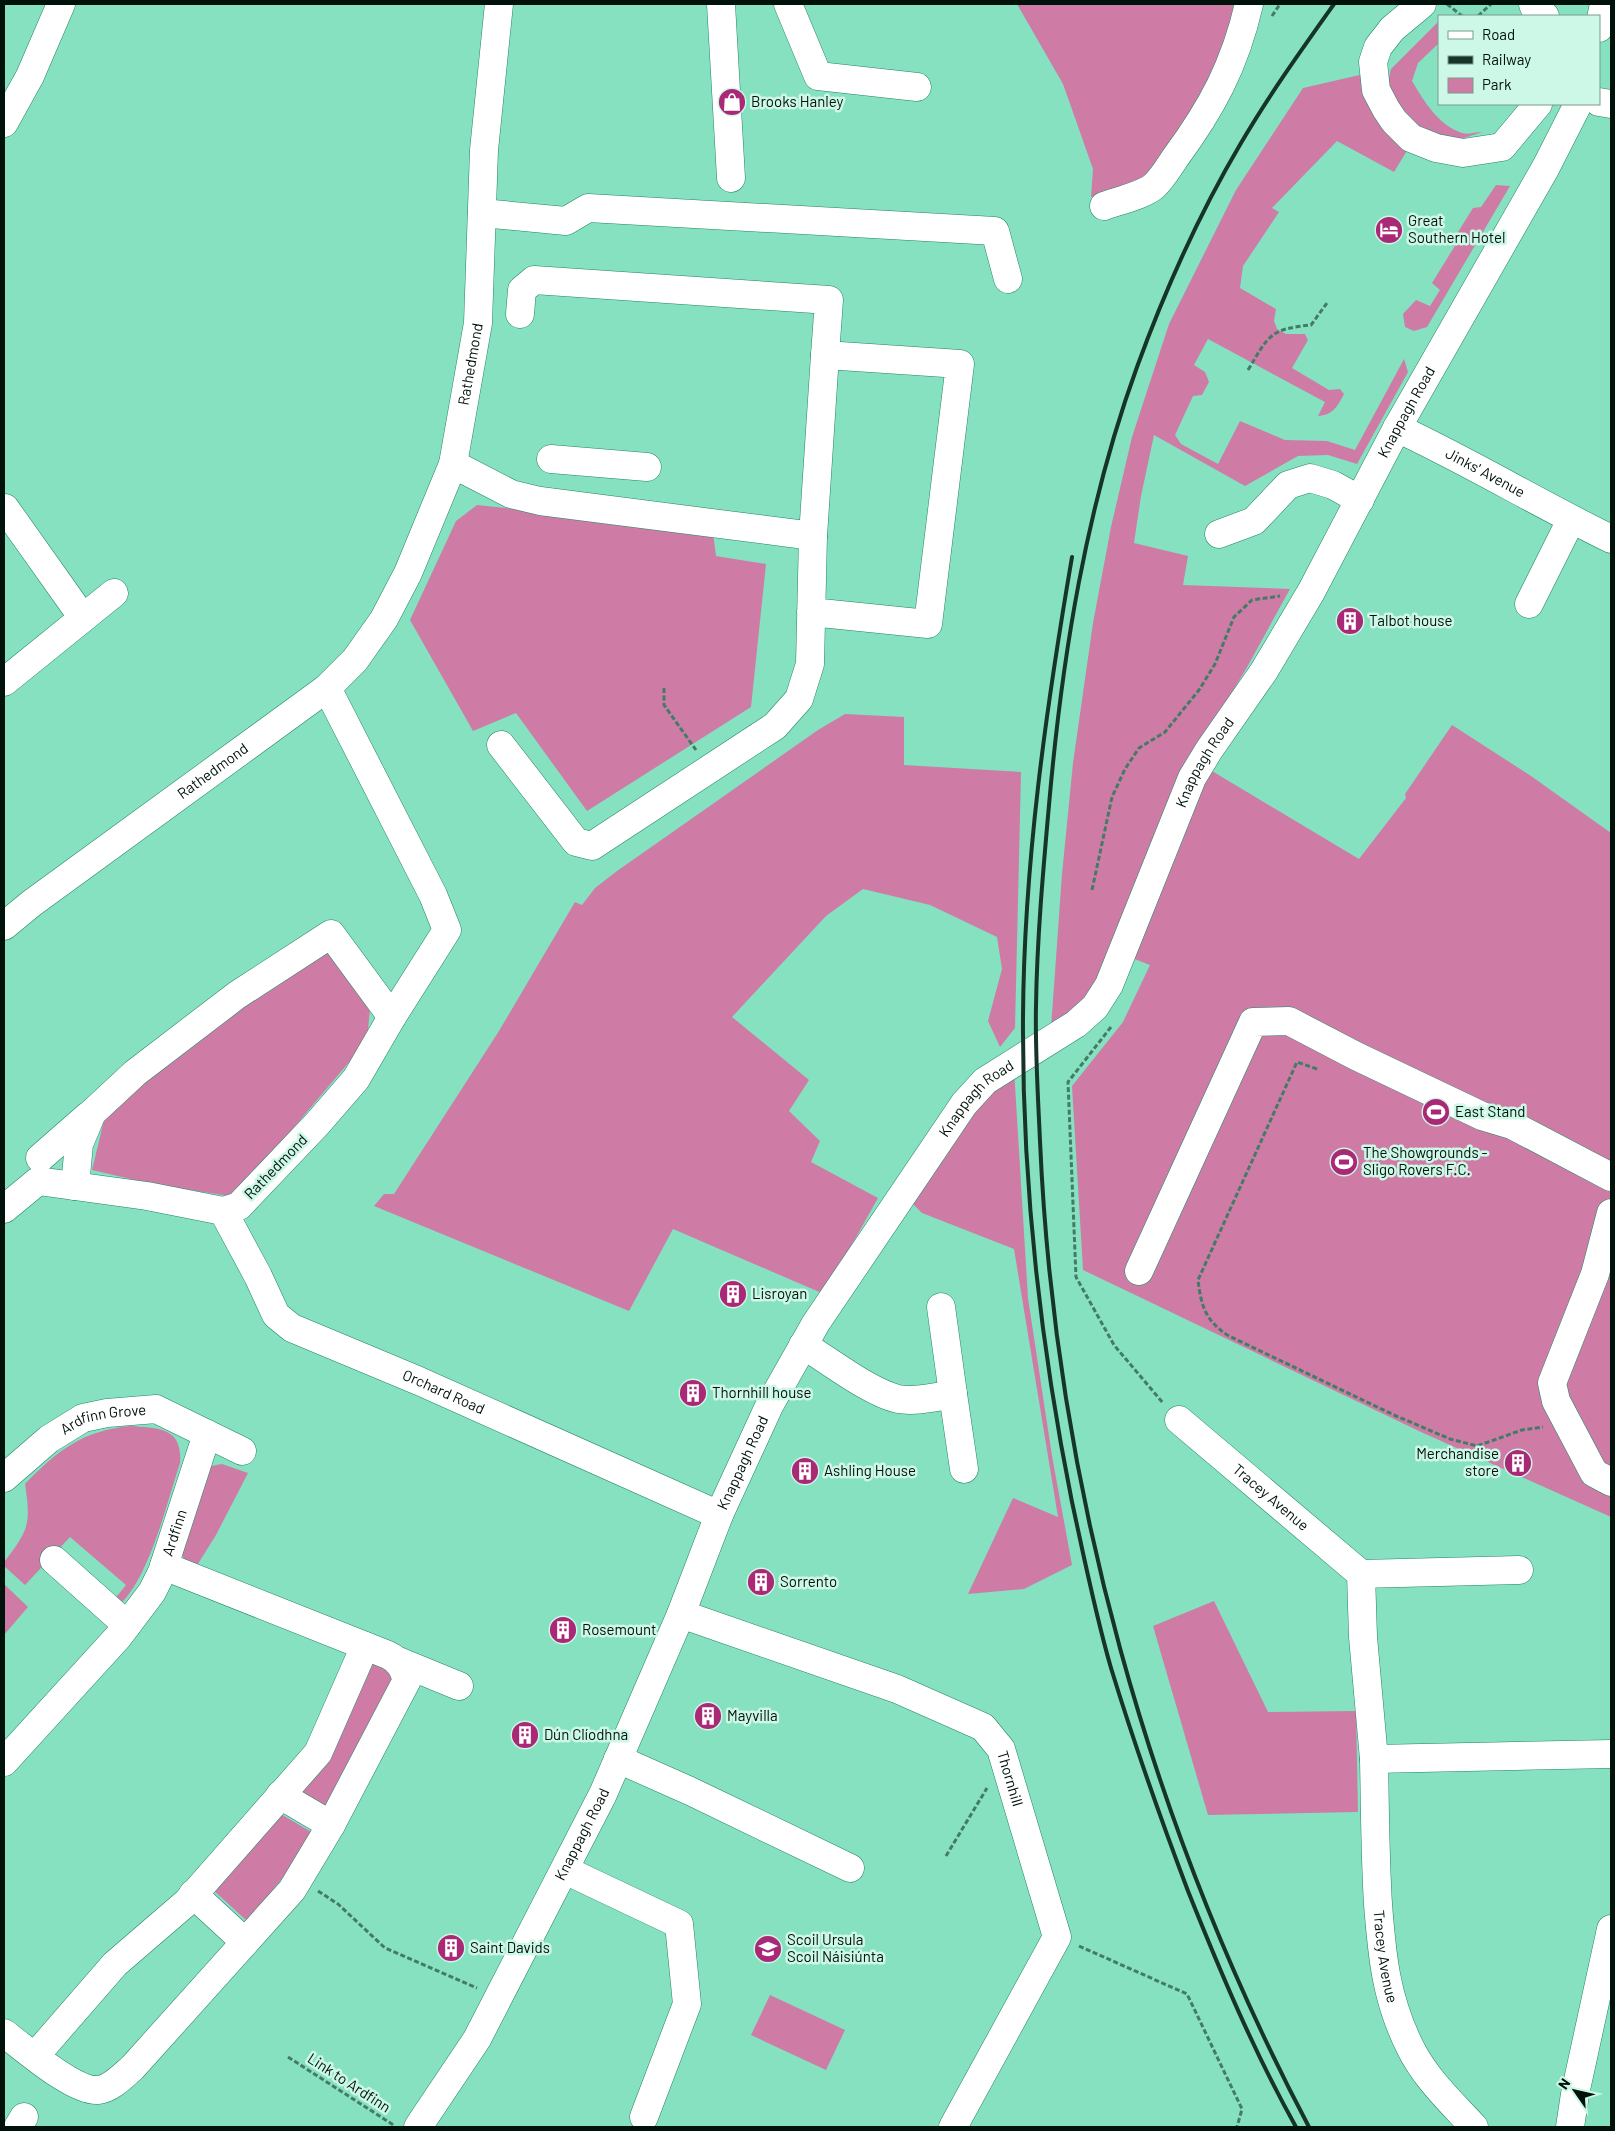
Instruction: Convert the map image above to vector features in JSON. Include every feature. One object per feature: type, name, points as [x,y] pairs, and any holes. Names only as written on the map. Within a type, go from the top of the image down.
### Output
[{"type":"street","points":[[4,123],[30,76],[62,4]]},
{"type":"street","name":"Rathedmond","points":[[4,926],[32,903],[328,688],[355,660],[384,619],[408,573],[453,464],[478,324],[484,150],[499,4]]},
{"type":"street","points":[[721,4],[731,178]]},
{"type":"street","points":[[788,4],[818,76],[917,87]]},
{"type":"street","points":[[1104,206],[1154,187],[1204,118],[1223,81],[1241,38],[1249,4]]},
{"type":"street","points":[[1422,4],[1392,29],[1378,47],[1373,62],[1376,90],[1394,122],[1411,138],[1436,148],[1463,153],[1502,147],[1537,105]]},
{"type":"street","points":[[1533,4],[1544,15]]},
{"type":"street","points":[[1600,23],[1604,4]]},
{"type":"street","name":"Knappagh Road","points":[[418,2127],[477,2039],[603,1794],[682,1614],[719,1516],[770,1404],[803,1345],[839,1288],[964,1104],[985,1081],[1076,1024],[1095,1007],[1109,985],[1192,778],[1209,750],[1264,671],[1311,592],[1397,428],[1546,167],[1577,105]]},
{"type":"street","points":[[482,213],[566,221],[588,208],[995,231],[1008,279]]},
{"type":"street","points":[[501,745],[576,842],[592,846],[775,726],[799,700],[810,664],[813,536],[829,300],[534,280],[522,290],[520,314]]},
{"type":"street","points":[[811,612],[928,624],[960,364],[825,355]]},
{"type":"street","name":"Jinks' Avenue","points":[[1397,428],[1458,457],[1571,520],[1611,539]]},
{"type":"street","points":[[550,459],[647,466]]},
{"type":"street","points":[[453,464],[511,494],[540,501],[813,536]]},
{"type":"street","points":[[1219,534],[1254,521],[1288,484],[1310,478],[1333,486],[1360,500]]},
{"type":"street","points":[[5,508],[83,618]]},
{"type":"street","points":[[1529,604],[1571,520]]},
{"type":"street","points":[[4,682],[114,593]]},
{"type":"street","name":"Rathedmond","points":[[223,1211],[239,1206],[317,1124],[356,1079],[392,1017],[447,930],[419,868],[328,688]]},
{"type":"street","points":[[40,1158],[135,1073],[237,995],[331,934],[392,1017]]},
{"type":"street","points":[[1139,1271],[1253,1022],[1289,1021],[1356,1056],[1474,1113],[1512,1125],[1611,1177]]},
{"type":"street","points":[[76,1186],[79,1144],[92,1113]]},
{"type":"street","points":[[4,1208],[38,1181],[147,1196],[223,1211]]},
{"type":"street","name":"Orchard Road","points":[[223,1211],[258,1276],[276,1315],[292,1328],[428,1384],[719,1516]]},
{"type":"street","points":[[1611,1213],[1595,1274],[1552,1383],[1556,1401],[1594,1473],[1611,1482]]},
{"type":"street","points":[[941,1307],[964,1469]]},
{"type":"street","points":[[803,1345],[870,1387],[899,1399],[925,1399],[953,1394]]},
{"type":"street","name":"Ardfinn Grove","points":[[4,1478],[49,1439],[83,1418],[107,1413],[156,1409],[242,1451]]},
{"type":"street","name":"Tracey Avenue","points":[[1179,1420],[1361,1574],[1374,1759],[1375,1856],[1383,1963],[1392,2003],[1410,2048],[1434,2084],[1474,2127]]},
{"type":"street","name":"Ardfinn","points":[[4,1762],[127,1625],[152,1592],[164,1566],[207,1434]]},
{"type":"street","points":[[54,1560],[127,1625]]},
{"type":"street","points":[[164,1566],[366,1646],[459,1686]]},
{"type":"street","points":[[1361,1574],[1519,1570]]},
{"type":"street","name":"Thornhill","points":[[682,1614],[897,1690],[983,1727],[1002,1749],[1057,1937]]},
{"type":"street","points":[[35,2056],[115,1964],[193,1894],[318,1753],[366,1646]]},
{"type":"street","points":[[4,2033],[79,2087],[100,2090],[118,2081],[133,2067],[175,2023],[297,1881],[330,1825],[403,1690],[407,1680],[398,1660]]},
{"type":"street","points":[[1374,1759],[1611,1754]]},
{"type":"street","points":[[618,1759],[690,1791],[850,1868]]},
{"type":"street","points":[[280,1795],[330,1825]]},
{"type":"street","points":[[565,1870],[679,1924],[687,2004],[644,2118]]},
{"type":"street","points":[[193,1894],[245,1942]]},
{"type":"street","points":[[1570,2127],[1575,2094],[1611,1929]]},
{"type":"street","points":[[953,2127],[1057,1937]]},
{"type":"path","points":[[1447,4],[1461,15]]},
{"type":"path","points":[[1479,15],[1491,4]]},
{"type":"path","points":[[1248,370],[1262,346],[1274,333],[1286,328],[1311,325],[1326,303]]},
{"type":"path","points":[[1092,890],[1112,797],[1125,769],[1139,748],[1165,732],[1199,690],[1216,664],[1234,617],[1252,600],[1283,596]]},
{"type":"path","points":[[664,688],[664,705],[709,769]]},
{"type":"path","points":[[1317,1070],[1297,1062],[1198,1280],[1201,1304],[1216,1328],[1394,1415],[1450,1439],[1476,1446],[1522,1430],[1568,1423]]},
{"type":"path","points":[[1068,1082],[1076,1277],[1114,1345],[1179,1420]]},
{"type":"path","points":[[946,1856],[1005,1760]]},
{"type":"path","points":[[297,1881],[318,1890],[338,1904],[385,1948],[499,1997]]},
{"type":"path","points":[[1057,1937],[1187,1994],[1242,2109],[1237,2127]]},
{"type":"path","name":"Link to Ardfinn","points":[[288,2058],[397,2127]]},
{"type":"green space","points":[[1017,4],[1233,4],[1241,38],[1154,187],[1091,197],[1093,169],[1063,84]]},
{"type":"green space","points":[[1438,22],[1438,44],[1418,63],[1412,81],[1433,112],[1446,124],[1464,134],[1482,132],[1458,140],[1416,133],[1398,111],[1390,97],[1389,80],[1391,69]]},
{"type":"green space","points":[[1364,74],[1411,144],[1394,172],[1337,141],[1272,208],[1279,212],[1243,266],[1240,288],[1276,309],[1274,321],[1277,329],[1286,334],[1305,334],[1308,340],[1292,368],[1329,390],[1340,389],[1344,394],[1334,410],[1318,416],[1325,402],[1208,339],[1194,365],[1205,372],[1209,382],[1202,395],[1193,396],[1175,435],[1181,444],[1218,464],[1240,421],[1285,440],[1327,441],[1355,450],[1404,359],[1408,372],[1357,464],[1328,455],[1298,456],[1245,486],[1154,435],[1141,496],[1134,543],[1188,556],[1183,585],[1290,589],[1246,669],[1182,775],[1101,979],[1078,1008],[1051,1028],[1062,874],[1073,763],[1093,623],[1111,527],[1132,437],[1169,324],[1236,190],[1303,88]]},
{"type":"green space","points":[[1496,185],[1510,186],[1427,327],[1414,331],[1405,327],[1403,314],[1416,300],[1430,306],[1440,290],[1432,283],[1461,236],[1458,232],[1473,208],[1481,207]]},
{"type":"green space","points":[[477,505],[679,527],[713,533],[716,556],[766,564],[751,707],[587,811],[516,713],[473,731],[410,620],[456,521]]},
{"type":"green space","points":[[845,714],[904,717],[904,765],[1021,772],[1015,1028],[1000,1047],[988,1021],[1002,969],[997,937],[930,905],[863,889],[826,916],[732,1017],[809,1080],[789,1111],[820,1141],[811,1162],[878,1198],[824,1294],[673,1229],[629,1311],[374,1206],[384,1194],[394,1194],[499,1031],[575,902],[582,905],[595,888],[617,871],[818,730]]},
{"type":"green space","name":"The Showgrounds - Sligo Rovers F.C.","points":[[1452,725],[1531,776],[1611,833],[1611,1517],[1421,1432],[1083,1270],[1072,1086],[1123,1022],[1150,965],[1132,958],[1192,806],[1212,771],[1359,859],[1406,798],[1405,794]]},
{"type":"green space","points":[[327,952],[340,960],[370,1009],[368,1030],[355,1055],[258,1170],[229,1196],[152,1184],[92,1170],[105,1116],[246,999]]},
{"type":"green space","points":[[1014,1069],[1028,1298],[1052,1456],[1072,1565],[1024,1589],[968,1594],[1013,1498],[1058,1517],[1014,1249],[922,1213],[912,1203],[972,1110]]},
{"type":"green space","points":[[130,1426],[159,1429],[173,1436],[180,1451],[180,1463],[148,1560],[129,1594],[118,1606],[113,1601],[126,1585],[70,1537],[25,1585],[4,1566],[4,1562],[19,1542],[26,1526],[28,1509],[25,1484],[49,1461],[72,1444],[98,1432]]},
{"type":"green space","points":[[222,1464],[248,1473],[216,1535],[196,1567],[184,1559],[180,1550],[211,1466]]},
{"type":"green space","points":[[4,1584],[28,1607],[4,1635]]},
{"type":"green space","points":[[1214,1601],[1268,1712],[1356,1711],[1358,1812],[1208,1815],[1153,1626]]},
{"type":"green space","points":[[372,1660],[398,1678],[324,1811],[296,1792]]},
{"type":"green space","points":[[279,1813],[313,1833],[299,1858],[247,1921],[212,1889]]},
{"type":"green space","points":[[770,1995],[845,2030],[826,2070],[751,2035]]},
{"type":"railway","points":[[1309,2127],[1252,2011],[1202,1893],[1158,1772],[1120,1649],[1090,1524],[1066,1397],[1049,1269],[1040,1141],[1036,1057],[1036,1006],[1043,880],[1054,749],[1061,694],[1069,638],[1090,528],[1119,420],[1159,310],[1211,197],[1263,107],[1334,4]]},
{"type":"railway","points":[[1072,557],[1038,786],[1027,902],[1024,959],[1023,1017],[1026,1139],[1035,1261],[1042,1322],[1072,1502],[1111,1668],[1148,1780],[1212,1951],[1238,2011],[1296,2127]]},
{"type":"place","name":"Brooks Hanley","points":[[732,102]]},
{"type":"place","name":"Great Southern Hotel","points":[[1389,230]]},
{"type":"place","name":"Talbot house","points":[[1350,621]]},
{"type":"place","name":"East Stand","points":[[1436,1112]]},
{"type":"place","name":"The Showgrounds - Sligo Rovers F.C.","points":[[1344,1162]]},
{"type":"place","name":"Lisroyan","points":[[733,1294]]},
{"type":"place","name":"Thornhill house","points":[[693,1393]]},
{"type":"place","name":"Merchandise store","points":[[1518,1463]]},
{"type":"place","name":"Ashling House","points":[[805,1471]]},
{"type":"place","name":"Sorrento","points":[[761,1582]]},
{"type":"place","name":"Rosemount","points":[[563,1630]]},
{"type":"place","name":"Mayvilla","points":[[708,1716]]},
{"type":"place","name":"Dún Clíodhna","points":[[525,1735]]},
{"type":"place","name":"Saint Davids","points":[[451,1948]]},
{"type":"place","name":"Scoil Ursula Scoil Náisiúnta","points":[[768,1949]]}]
